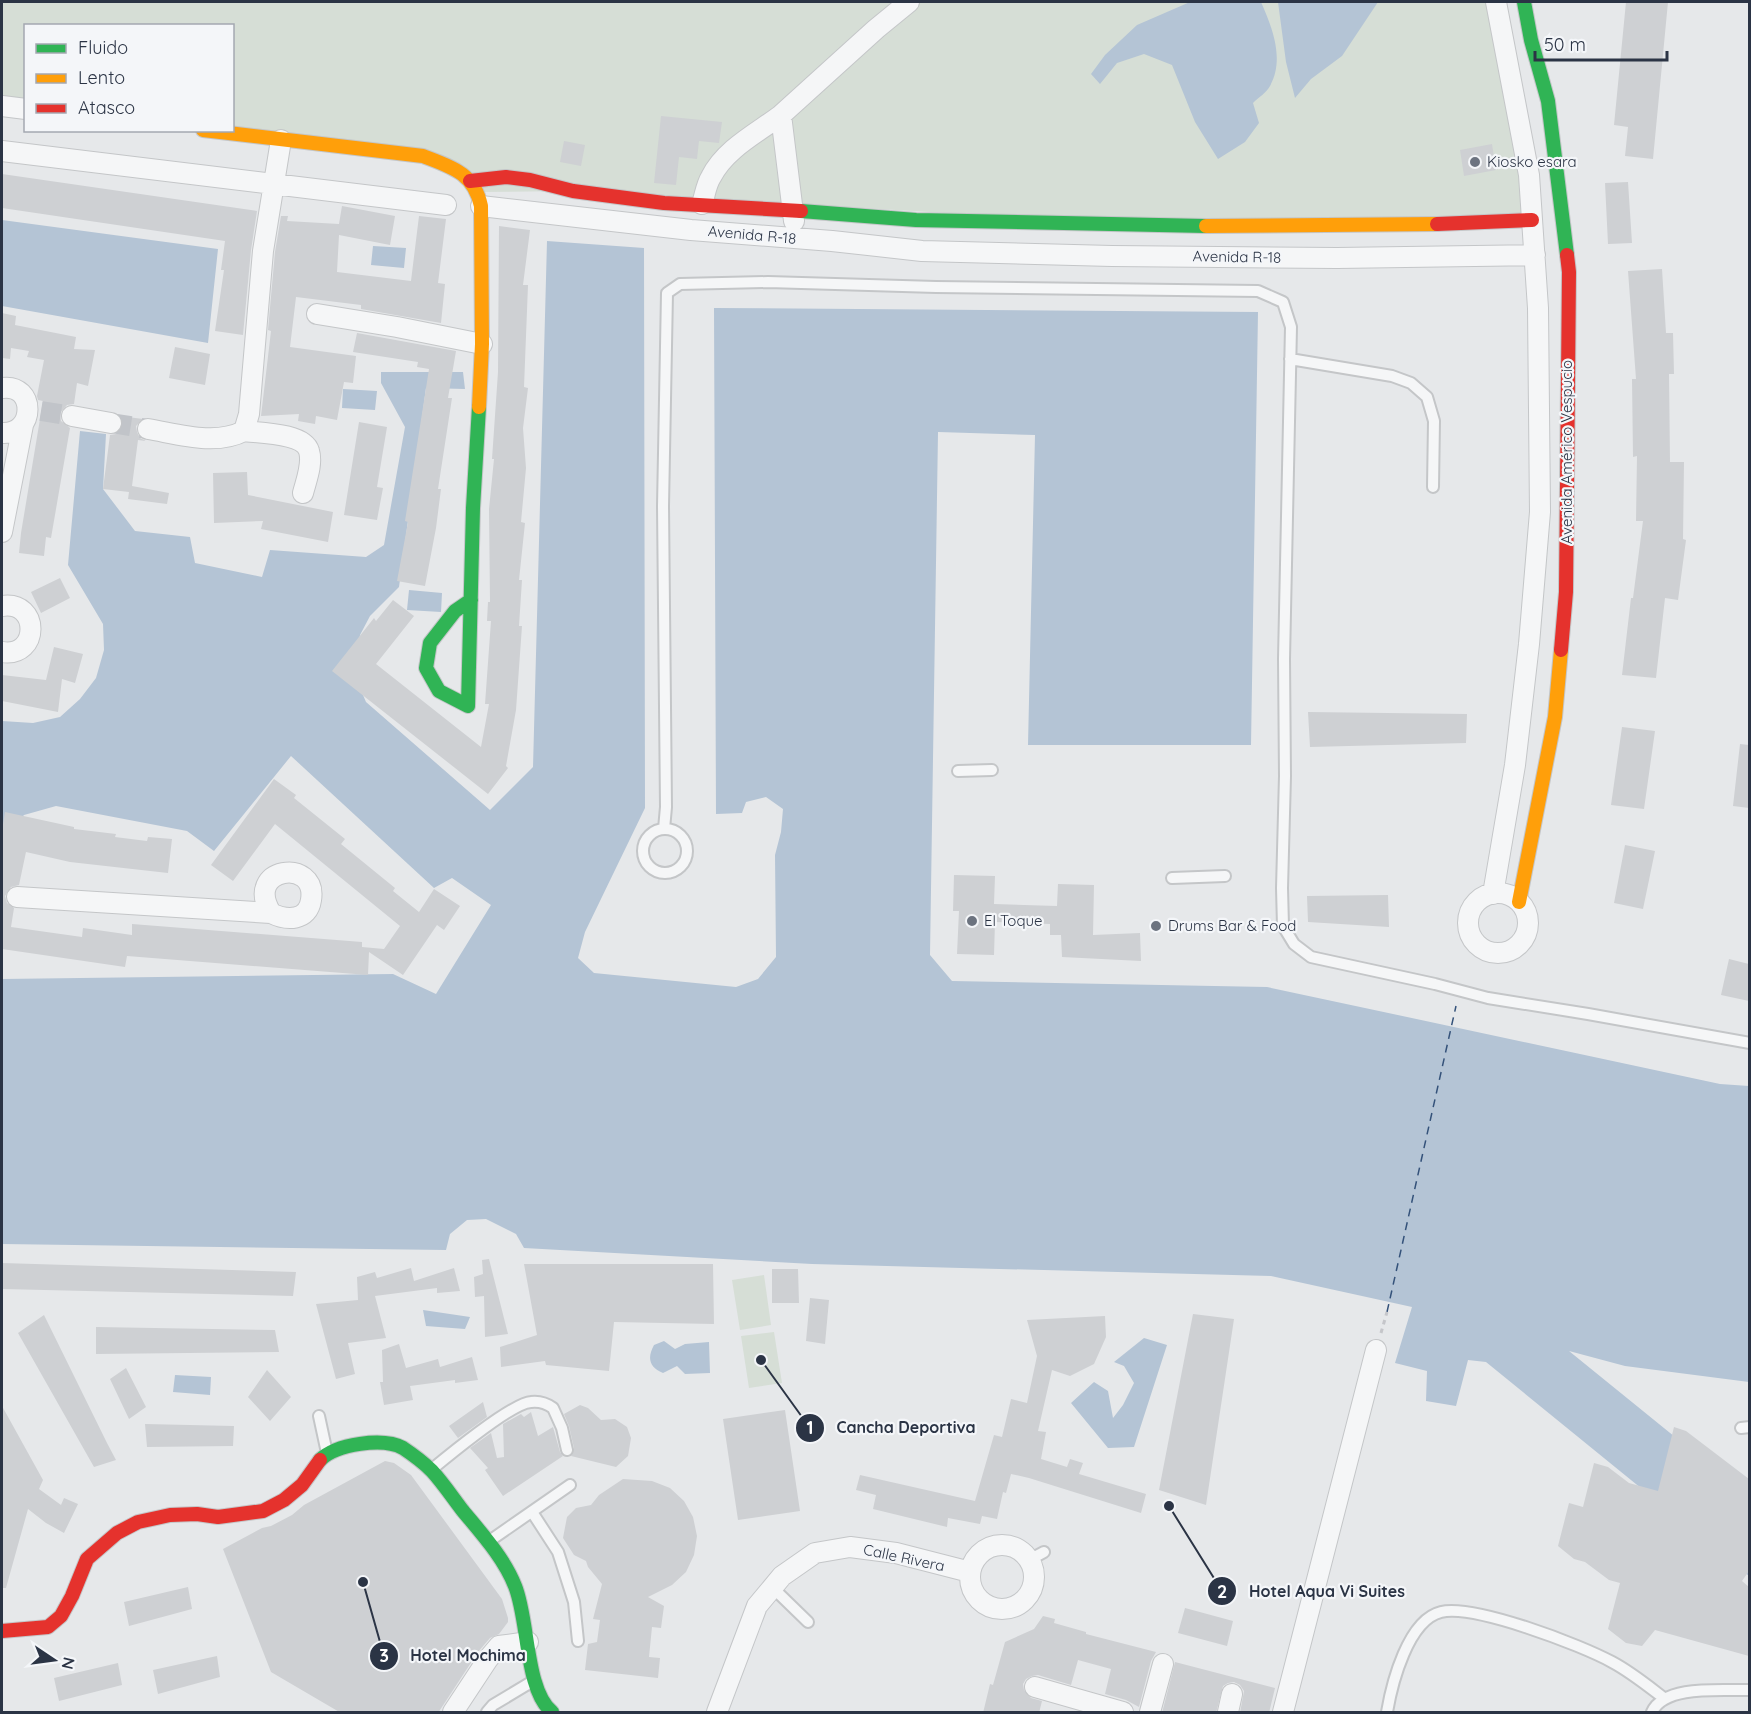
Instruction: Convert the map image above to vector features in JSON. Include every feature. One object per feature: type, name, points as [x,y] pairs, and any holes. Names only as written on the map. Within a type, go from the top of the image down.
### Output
[{"type":"street","points":[[470,181],[506,177],[530,180],[573,191],[697,205],[720,162],[735,148],[781,116],[909,2]]},
{"type":"street","name":"Avenida Américo Vespucio","points":[[1493,894],[1515,765],[1540,512],[1538,308],[1529,175],[1496,2]]},
{"type":"street","name":"Avenida Américo Vespucio","points":[[1519,902],[1555,717],[1566,592],[1569,272],[1548,101],[1531,40],[1524,2]]},
{"type":"street","points":[[2,106],[24,109]]},
{"type":"street","points":[[781,116],[796,239]]},
{"type":"street","points":[[219,132],[423,156],[447,165],[470,181],[477,192],[481,206],[482,344],[473,508],[470,663],[468,706],[439,691],[426,668],[430,643],[455,611],[471,600]]},
{"type":"street","points":[[244,430],[249,414],[263,251],[281,140]]},
{"type":"street","points":[[2,151],[446,205]]},
{"type":"street","name":"Avenida R-18","points":[[1532,220],[1453,224],[1168,226],[916,220],[697,205],[692,230],[922,251],[1337,258],[1534,255]]},
{"type":"street","points":[[481,206],[692,230]]},
{"type":"street","points":[[317,314],[482,344]]},
{"type":"street","points":[[2,388],[18,391],[25,397],[31,415],[2,532]]},
{"type":"street","points":[[2,433],[13,432],[31,415]]},
{"type":"street","points":[[72,416],[111,423]]},
{"type":"street","points":[[148,429],[214,439],[232,437],[244,430],[298,438],[306,444],[310,452],[310,466],[303,494]]},
{"type":"street","points":[[2,606],[10,605],[23,610],[30,622],[31,636],[23,648],[10,654],[2,652]]},
{"type":"street","points":[[1503,893],[1519,902],[1528,920],[1527,930],[1517,947],[1498,953],[1488,952],[1473,940],[1468,921],[1476,903],[1493,894],[1503,893]]},
{"type":"street","points":[[17,897],[272,913]]},
{"type":"street","points":[[1283,1713],[1376,1350]]},
{"type":"street","points":[[2,1631],[48,1627],[61,1616],[87,1559],[117,1533],[138,1522],[170,1515],[197,1514],[218,1517],[263,1511],[284,1500],[302,1485],[317,1463],[327,1454],[371,1442],[401,1446],[431,1470],[488,1542],[515,1585],[524,1614],[534,1681],[546,1707],[552,1713]]},
{"type":"street","points":[[1012,1546],[1022,1552],[1037,1556],[1031,1590],[1026,1599],[1008,1609],[998,1609],[980,1601],[970,1583],[970,1572],[980,1553],[990,1547],[1012,1546]]},
{"type":"street","name":"Calle Rivera","points":[[717,1713],[757,1606],[782,1576],[815,1553],[850,1547],[896,1553],[970,1572]]},
{"type":"street","points":[[453,1713],[499,1646],[528,1642]]},
{"type":"street","points":[[1150,1713],[1163,1664]]},
{"type":"street","points":[[1035,1687],[1123,1713]]},
{"type":"lane","points":[[664,829],[666,807],[663,506],[667,293],[680,284],[768,282],[936,287],[1258,291],[1284,302],[1291,327],[1282,888],[1283,926],[1294,944],[1311,957],[1488,998],[1749,1043]]},
{"type":"lane","points":[[1290,359],[1392,376],[1412,383],[1427,397],[1434,421],[1433,487]]},
{"type":"lane","points":[[958,771],[992,770]]},
{"type":"lane","points":[[664,829],[677,833],[686,844],[687,851],[678,869],[664,873],[657,872],[646,862],[643,848],[651,835],[664,829]]},
{"type":"lane","points":[[1172,878],[1226,876]]},
{"type":"lane","points":[[431,1470],[513,1409],[531,1402],[541,1402],[553,1408],[562,1428],[567,1450]]},
{"type":"lane","points":[[319,1416],[327,1454]]},
{"type":"lane","points":[[488,1542],[570,1485]]},
{"type":"lane","points":[[532,1512],[558,1552],[574,1602],[578,1641]]},
{"type":"lane","points":[[772,1587],[808,1622]]},
{"type":"lane","points":[[1387,1713],[1391,1689],[1407,1645],[1421,1624],[1441,1612],[1472,1612],[1568,1641],[1615,1663],[1665,1699]]},
{"type":"lane","points":[[493,1710],[534,1681]]},
{"type":"lane","points":[[1652,1713],[1665,1699],[1680,1692],[1749,1690]]},
{"type":"path","points":[[1376,1350],[1387,1312]]},
{"type":"shaded area","points":[[2,2],[1496,2],[1532,220],[1168,226],[573,191],[478,192],[447,166],[234,130],[234,24],[24,24],[24,109],[2,106]]},
{"type":"shaded area","points":[[764,1275],[771,1325],[740,1330],[732,1280]]},
{"type":"shaded area","points":[[774,1332],[782,1383],[749,1388],[741,1336]]},
{"type":"water","points":[[1190,2],[1261,2],[1277,54],[1274,76],[1269,88],[1253,103],[1259,123],[1245,142],[1218,159],[1195,122],[1172,65],[1144,54],[1117,63],[1100,84],[1091,74],[1105,55],[1137,25]]},
{"type":"water","points":[[1278,2],[1378,2],[1342,56],[1311,79],[1295,98],[1286,62]]},
{"type":"water","points":[[2,220],[218,249],[208,343],[2,306]]},
{"type":"water","points":[[547,241],[644,248],[645,808],[585,932],[578,958],[594,973],[736,987],[758,979],[776,957],[775,855],[781,832],[783,809],[766,797],[746,802],[742,813],[716,814],[714,308],[1258,312],[1251,745],[1028,745],[1035,435],[938,432],[930,955],[952,981],[1267,987],[1720,1084],[1749,1086],[1749,1382],[1625,1366],[1569,1351],[1749,1497],[1749,1576],[1486,1362],[1468,1360],[1456,1406],[1426,1401],[1427,1371],[1395,1363],[1412,1307],[1271,1276],[812,1264],[524,1248],[516,1234],[486,1219],[467,1220],[450,1234],[446,1250],[2,1244],[2,979],[393,974],[436,994],[491,905],[452,878],[434,888],[291,756],[214,851],[187,831],[56,806],[24,815],[2,840],[2,721],[33,723],[60,717],[80,699],[96,678],[104,650],[103,624],[68,565],[80,431],[106,434],[103,489],[135,531],[190,537],[195,563],[262,577],[270,550],[366,557],[384,545],[405,427],[381,383],[381,372],[463,372],[465,389],[426,388],[399,587],[370,616],[360,635],[354,674],[366,702],[490,810],[533,767]]},
{"type":"water","points":[[373,246],[406,248],[404,268],[371,265]]},
{"type":"water","points":[[343,389],[377,391],[375,410],[342,408]]},
{"type":"water","points":[[409,590],[442,593],[441,612],[407,610]]},
{"type":"water","points":[[423,1310],[470,1317],[465,1329],[426,1326]]},
{"type":"water","points":[[1144,1338],[1167,1345],[1134,1447],[1108,1448],[1071,1403],[1094,1382],[1108,1391],[1113,1418],[1123,1405],[1134,1383],[1124,1366],[1114,1362]]},
{"type":"water","points":[[664,1341],[675,1349],[685,1344],[709,1342],[710,1373],[685,1374],[677,1366],[663,1373],[658,1371],[652,1365],[650,1354],[654,1345]]},
{"type":"water","points":[[175,1375],[211,1377],[210,1395],[173,1392]]},
{"type":"building","points":[[1626,2],[1668,2],[1653,159],[1625,156],[1628,127],[1614,125]]},
{"type":"building","points":[[661,116],[722,122],[719,143],[699,141],[697,159],[679,157],[676,185],[654,183]]},
{"type":"building","points":[[564,141],[585,145],[581,166],[560,162]]},
{"type":"building","points":[[1492,144],[1496,170],[1464,176],[1460,150]]},
{"type":"building","points":[[2,174],[257,211],[243,335],[215,331],[224,270],[221,270],[225,241],[2,208]]},
{"type":"building","points":[[1628,182],[1632,243],[1608,244],[1605,183]]},
{"type":"building","points":[[342,206],[395,216],[390,245],[339,235],[337,272],[411,281],[419,216],[446,219],[438,283],[445,284],[441,323],[361,309],[361,305],[296,297],[290,347],[356,356],[353,383],[344,382],[337,420],[316,416],[315,424],[298,421],[299,414],[261,416],[271,331],[268,330],[275,252],[281,216],[288,216],[287,221],[339,224]]},
{"type":"building","points":[[499,226],[530,230],[523,285],[528,285],[524,387],[528,388],[523,428],[526,468],[521,522],[525,523],[519,580],[522,580],[519,626],[522,626],[516,710],[506,766],[508,768],[488,794],[332,671],[374,618],[376,621],[393,600],[414,616],[376,664],[481,747],[489,704],[485,704],[491,621],[487,621],[488,602],[490,602],[489,509],[498,372]]},
{"type":"building","points":[[1662,269],[1666,333],[1673,333],[1674,374],[1669,374],[1670,462],[1684,462],[1683,539],[1686,540],[1678,600],[1665,598],[1656,678],[1622,675],[1643,521],[1636,521],[1637,456],[1633,457],[1632,379],[1636,379],[1628,271]]},
{"type":"building","points":[[2,313],[16,316],[15,325],[76,337],[74,349],[95,350],[88,386],[77,383],[74,404],[67,405],[60,413],[61,421],[70,428],[51,538],[46,537],[44,556],[19,553],[43,401],[38,400],[37,396],[44,360],[27,357],[29,351],[11,348],[10,359],[2,358]]},
{"type":"building","points":[[357,333],[456,351],[448,398],[452,398],[438,489],[441,489],[436,528],[425,586],[397,581],[408,522],[405,521],[429,369],[417,367],[418,362],[353,352]]},
{"type":"building","points":[[175,347],[210,354],[205,385],[169,378]]},
{"type":"building","points":[[120,416],[143,419],[136,426],[140,438],[146,441],[138,440],[132,486],[169,493],[167,504],[128,499],[129,492],[103,489],[110,435],[116,434],[123,425]]},
{"type":"building","points":[[359,422],[387,427],[377,487],[383,488],[377,520],[344,515]]},
{"type":"building","points":[[247,472],[248,495],[333,512],[328,542],[261,529],[263,521],[214,523],[213,473]]},
{"type":"building","points":[[60,578],[70,598],[41,613],[31,592]]},
{"type":"building","points":[[54,647],[83,654],[75,683],[62,679],[58,712],[2,701],[2,675],[46,680]]},
{"type":"building","points":[[1308,712],[1467,714],[1466,743],[1310,747]]},
{"type":"building","points":[[1622,727],[1655,731],[1644,809],[1611,805]]},
{"type":"building","points":[[1740,744],[1749,745],[1749,808],[1733,806]]},
{"type":"building","points":[[274,779],[296,795],[294,798],[345,839],[341,844],[395,888],[393,891],[419,912],[434,889],[460,906],[444,930],[437,925],[403,975],[369,952],[368,975],[127,956],[125,967],[2,949],[2,830],[5,812],[74,827],[74,829],[116,834],[115,837],[147,841],[148,837],[172,839],[168,873],[70,862],[26,852],[19,885],[11,887],[5,896],[7,903],[14,908],[11,927],[82,937],[83,928],[132,935],[132,924],[362,942],[362,947],[384,949],[400,926],[275,824],[233,881],[211,865]]},
{"type":"building","points":[[1625,845],[1655,851],[1643,909],[1614,903]]},
{"type":"building","points":[[954,875],[995,876],[994,904],[1057,906],[1058,884],[1094,885],[1093,935],[1140,933],[1141,961],[1062,957],[1061,935],[1050,935],[1050,924],[995,922],[994,955],[957,954],[959,911],[953,911]]},
{"type":"building","points":[[1388,895],[1389,927],[1308,922],[1307,896]]},
{"type":"building","points":[[1729,959],[1749,964],[1749,1001],[1721,995]]},
{"type":"building","points":[[489,1259],[508,1334],[485,1337],[484,1296],[475,1297],[474,1277],[483,1274],[482,1260]]},
{"type":"building","points":[[2,1263],[296,1272],[293,1296],[2,1289]]},
{"type":"building","points":[[524,1264],[713,1264],[714,1324],[614,1322],[609,1371],[546,1365],[545,1361],[501,1367],[500,1347],[537,1335]]},
{"type":"building","points":[[411,1268],[414,1281],[454,1268],[460,1291],[437,1293],[437,1288],[375,1296],[386,1338],[348,1343],[355,1374],[336,1379],[316,1304],[358,1300],[357,1277],[375,1272],[377,1278]]},
{"type":"building","points":[[772,1269],[798,1269],[799,1303],[772,1303]]},
{"type":"building","points":[[810,1298],[829,1300],[825,1344],[806,1341]]},
{"type":"building","points":[[1193,1314],[1234,1319],[1206,1505],[1159,1490]]},
{"type":"building","points":[[44,1315],[116,1460],[94,1467],[18,1333]]},
{"type":"building","points":[[1105,1316],[1106,1337],[1094,1364],[1070,1376],[1052,1370],[1038,1431],[1046,1432],[1041,1459],[1067,1467],[1070,1459],[1083,1463],[1079,1474],[1146,1494],[1141,1513],[1011,1474],[1006,1493],[1003,1492],[997,1519],[982,1516],[980,1524],[948,1518],[947,1527],[873,1509],[876,1495],[856,1490],[860,1475],[975,1501],[994,1435],[1002,1437],[1011,1399],[1027,1403],[1037,1356],[1027,1320]]},
{"type":"building","points":[[96,1327],[275,1330],[279,1352],[96,1354]]},
{"type":"building","points":[[399,1344],[406,1368],[438,1359],[440,1367],[472,1357],[478,1380],[455,1383],[455,1380],[410,1386],[413,1400],[384,1405],[380,1382],[383,1382],[382,1350]]},
{"type":"building","points":[[126,1368],[146,1407],[129,1419],[110,1379]]},
{"type":"building","points":[[267,1370],[291,1397],[270,1421],[248,1397]]},
{"type":"building","points":[[483,1402],[487,1417],[458,1438],[449,1426]]},
{"type":"building","points":[[580,1405],[588,1408],[601,1420],[615,1419],[627,1427],[631,1438],[628,1456],[616,1467],[571,1456],[574,1448],[564,1414]]},
{"type":"building","points":[[2,1406],[43,1480],[39,1489],[61,1505],[64,1498],[78,1504],[64,1533],[28,1509],[6,1588],[2,1588]]},
{"type":"building","points":[[785,1410],[800,1511],[738,1520],[723,1419]]},
{"type":"building","points":[[531,1412],[538,1436],[553,1427],[563,1456],[503,1496],[485,1470],[488,1468],[470,1448],[491,1433],[497,1458],[504,1457],[503,1424],[521,1414],[524,1417]]},
{"type":"building","points":[[145,1424],[234,1426],[233,1446],[147,1447]]},
{"type":"building","points":[[1674,1427],[1686,1431],[1749,1479],[1749,1571],[1742,1581],[1749,1587],[1749,1656],[1655,1630],[1642,1646],[1626,1643],[1608,1629],[1620,1583],[1609,1580],[1585,1562],[1574,1559],[1558,1546],[1569,1503],[1583,1507],[1594,1463],[1608,1467],[1629,1483],[1658,1491]]},
{"type":"building","points":[[385,1461],[394,1463],[411,1475],[502,1599],[508,1618],[508,1622],[499,1634],[490,1638],[478,1652],[438,1713],[341,1713],[271,1672],[223,1549],[292,1515],[304,1505]]},
{"type":"building","points":[[623,1479],[652,1481],[670,1488],[684,1501],[693,1517],[697,1536],[694,1555],[686,1572],[672,1585],[648,1597],[664,1606],[661,1628],[652,1627],[649,1657],[660,1658],[658,1678],[585,1670],[588,1644],[597,1642],[600,1620],[593,1619],[602,1584],[586,1561],[574,1555],[563,1538],[567,1517],[576,1508],[591,1505],[599,1495]]},
{"type":"building","points":[[188,1587],[192,1609],[129,1626],[124,1602]]},
{"type":"building","points":[[1185,1608],[1233,1621],[1227,1646],[1178,1633]]},
{"type":"building","points":[[1043,1616],[1055,1619],[1054,1623],[1086,1632],[1086,1634],[1156,1652],[1151,1661],[1139,1707],[1126,1700],[1105,1694],[1111,1669],[1078,1660],[1071,1685],[1038,1675],[1026,1679],[1023,1684],[1024,1690],[1031,1698],[1042,1701],[1039,1713],[983,1713],[990,1684],[993,1685],[1005,1642],[1034,1629]]},
{"type":"building","points":[[217,1656],[220,1677],[158,1694],[153,1670]]},
{"type":"building","points":[[1175,1662],[1275,1688],[1269,1713],[1240,1713],[1244,1691],[1234,1682],[1223,1686],[1216,1713],[1162,1713]]},
{"type":"building","points":[[118,1663],[122,1685],[59,1701],[54,1678]]},
{"type":"ferry route","points":[[1387,1312],[1456,1006]]},
{"type":"tunnel","points":[[41,411],[72,416]]},
{"type":"tunnel","points":[[111,423],[148,429]]},
{"type":"traffic: fast","points":[[1524,2],[1531,40],[1548,101],[1567,255]]},
{"type":"traffic: fast","points":[[801,211],[916,220],[1206,226]]},
{"type":"traffic: fast","points":[[471,600],[455,611],[430,643],[426,668],[439,691],[468,706],[473,508],[479,407]]},
{"type":"traffic: fast","points":[[320,1460],[327,1454],[348,1446],[384,1443],[403,1448],[432,1471],[492,1547],[515,1586],[520,1600],[532,1671],[543,1702],[552,1712]]},
{"type":"traffic: slow","points":[[220,132],[423,156],[452,168],[467,179],[478,195],[481,206],[482,344],[479,407]]},
{"type":"traffic: slow","points":[[1206,226],[1437,224]]},
{"type":"traffic: slow","points":[[1519,902],[1555,717],[1561,650]]},
{"type":"traffic: jam","points":[[470,181],[506,177],[530,180],[573,191],[664,203],[801,211]]},
{"type":"traffic: jam","points":[[1437,224],[1532,220]]},
{"type":"traffic: jam","points":[[1561,650],[1566,592],[1569,272],[1567,255]]},
{"type":"traffic: jam","points":[[2,1631],[48,1627],[61,1616],[87,1559],[117,1533],[138,1522],[170,1515],[197,1514],[218,1517],[263,1511],[284,1500],[302,1485],[320,1460]]},
{"type":"place","name":"Kiosko esara","points":[[1475,162]]},
{"type":"place","name":"El Toque","points":[[972,921]]},
{"type":"place","name":"Drums Bar & Food","points":[[1156,926]]},
{"type":"place","name":"Cancha Deportiva","points":[[761,1360]]},
{"type":"place","name":"Hotel Aqua Vi Suites","points":[[1169,1506]]},
{"type":"place","name":"Hotel Mochima","points":[[363,1582]]}]
